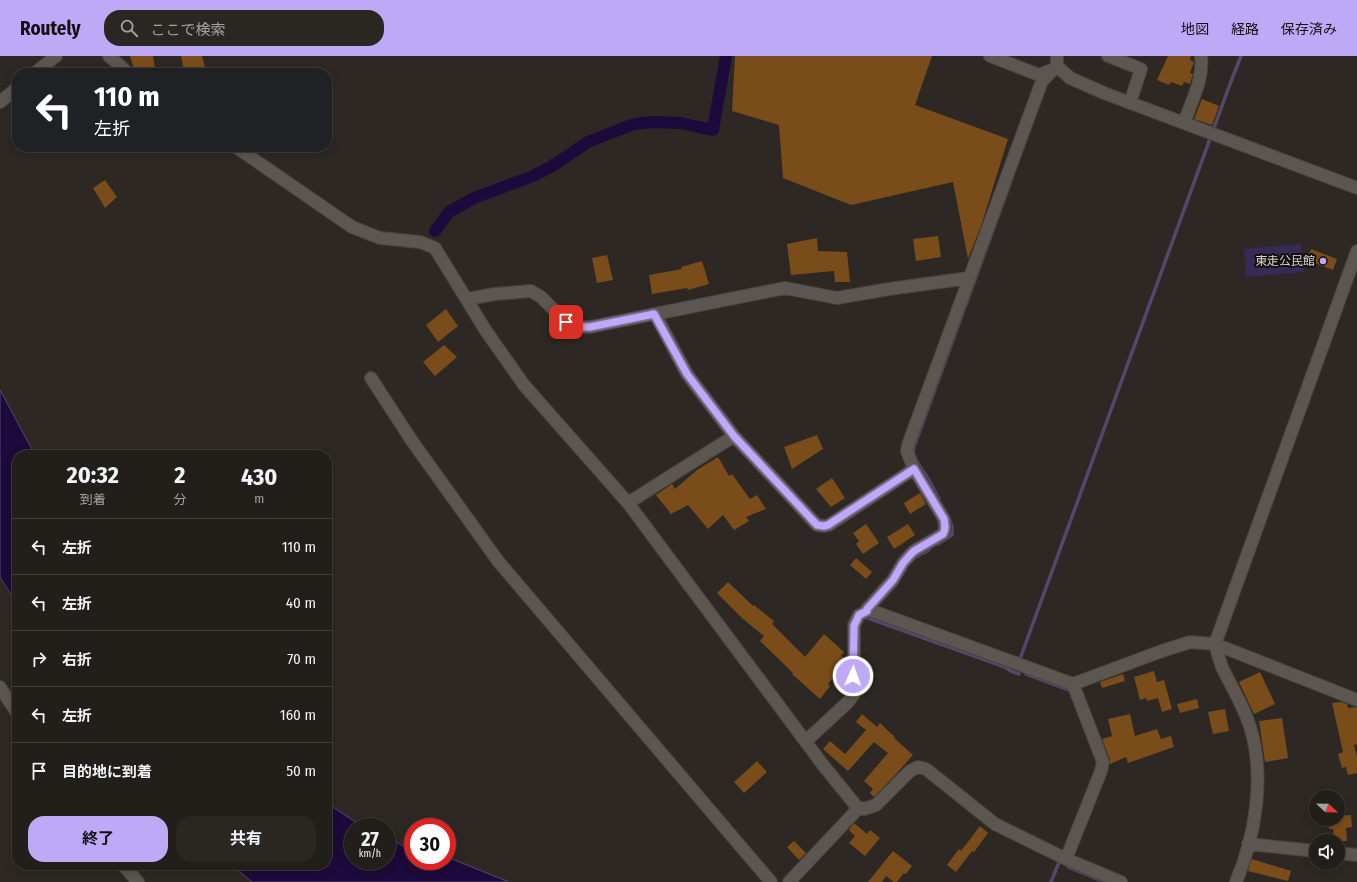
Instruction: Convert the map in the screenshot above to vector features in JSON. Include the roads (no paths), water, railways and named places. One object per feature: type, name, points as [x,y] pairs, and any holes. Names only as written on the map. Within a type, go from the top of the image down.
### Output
[{"type":"street","points":[[41,68],[56,56]]},
{"type":"street","points":[[109,56],[122,68]]},
{"type":"street","points":[[990,56],[1040,75],[1057,61]]},
{"type":"street","points":[[1108,56],[1141,69],[1130,104]]},
{"type":"street","points":[[1184,123],[1200,79],[1202,65],[1200,56]]},
{"type":"street","points":[[1057,61],[1070,78],[1104,93],[1357,188]]},
{"type":"street","points":[[806,741],[848,702],[854,694],[854,626],[859,615],[867,611],[867,609],[893,580],[903,563],[914,551],[943,534],[945,530],[944,519],[914,469],[907,451],[908,445],[1042,81],[1057,61]]},
{"type":"street","points":[[0,102],[12,92]]},
{"type":"street","points":[[243,152],[352,227],[380,238],[420,242],[435,248],[486,331],[524,385],[628,503],[823,765],[857,807],[864,809],[876,805],[910,771],[918,767],[926,769],[995,824],[1066,859],[1121,882]]},
{"type":"street","points":[[1236,882],[1248,844],[1258,788],[1257,756],[1251,730],[1241,704],[1222,666],[1215,644],[1357,251]]},
{"type":"street","points":[[467,299],[531,290],[542,297],[566,322],[577,327],[590,327],[785,288],[837,298],[969,278]]},
{"type":"street","points":[[654,314],[687,374],[734,436],[817,525],[828,525],[914,469]]},
{"type":"street","points":[[371,378],[412,441],[498,561],[771,882]]},
{"type":"street","points":[[628,503],[734,436]]},
{"type":"street","points":[[867,609],[1074,684],[1190,642],[1215,644],[1357,700]]},
{"type":"street","points":[[1066,859],[1101,771],[1103,762],[1074,684]]},
{"type":"street","points":[[0,687],[12,705]]},
{"type":"street","points":[[789,882],[854,813],[857,807]]},
{"type":"street","points":[[1248,844],[1309,850]]},
{"type":"street","points":[[1345,854],[1357,855]]},
{"type":"street","points":[[127,870],[138,882]]},
{"type":"waterway","points":[[435,231],[449,212],[474,198],[533,176],[554,165],[588,142],[634,124],[651,122],[680,123],[713,130],[726,56]]},
{"type":"waterway","points":[[1020,659],[1241,56]]},
{"type":"waterway","points":[[913,454],[914,447],[1011,181]]},
{"type":"waterway","points":[[915,459],[929,480],[939,499]]},
{"type":"waterway","points":[[938,544],[952,535],[952,526],[949,518]]},
{"type":"waterway","points":[[914,558],[929,550]]},
{"type":"waterway","points":[[868,618],[1005,667],[1019,674]]},
{"type":"waterway","points":[[1026,674],[1072,691]]},
{"type":"waterway","points":[[1051,882],[1060,860]]},
{"type":"waterway","points":[[1068,867],[1105,882]]},
{"type":"place","name":"東走公民館","points":[[1323,261]]}]
